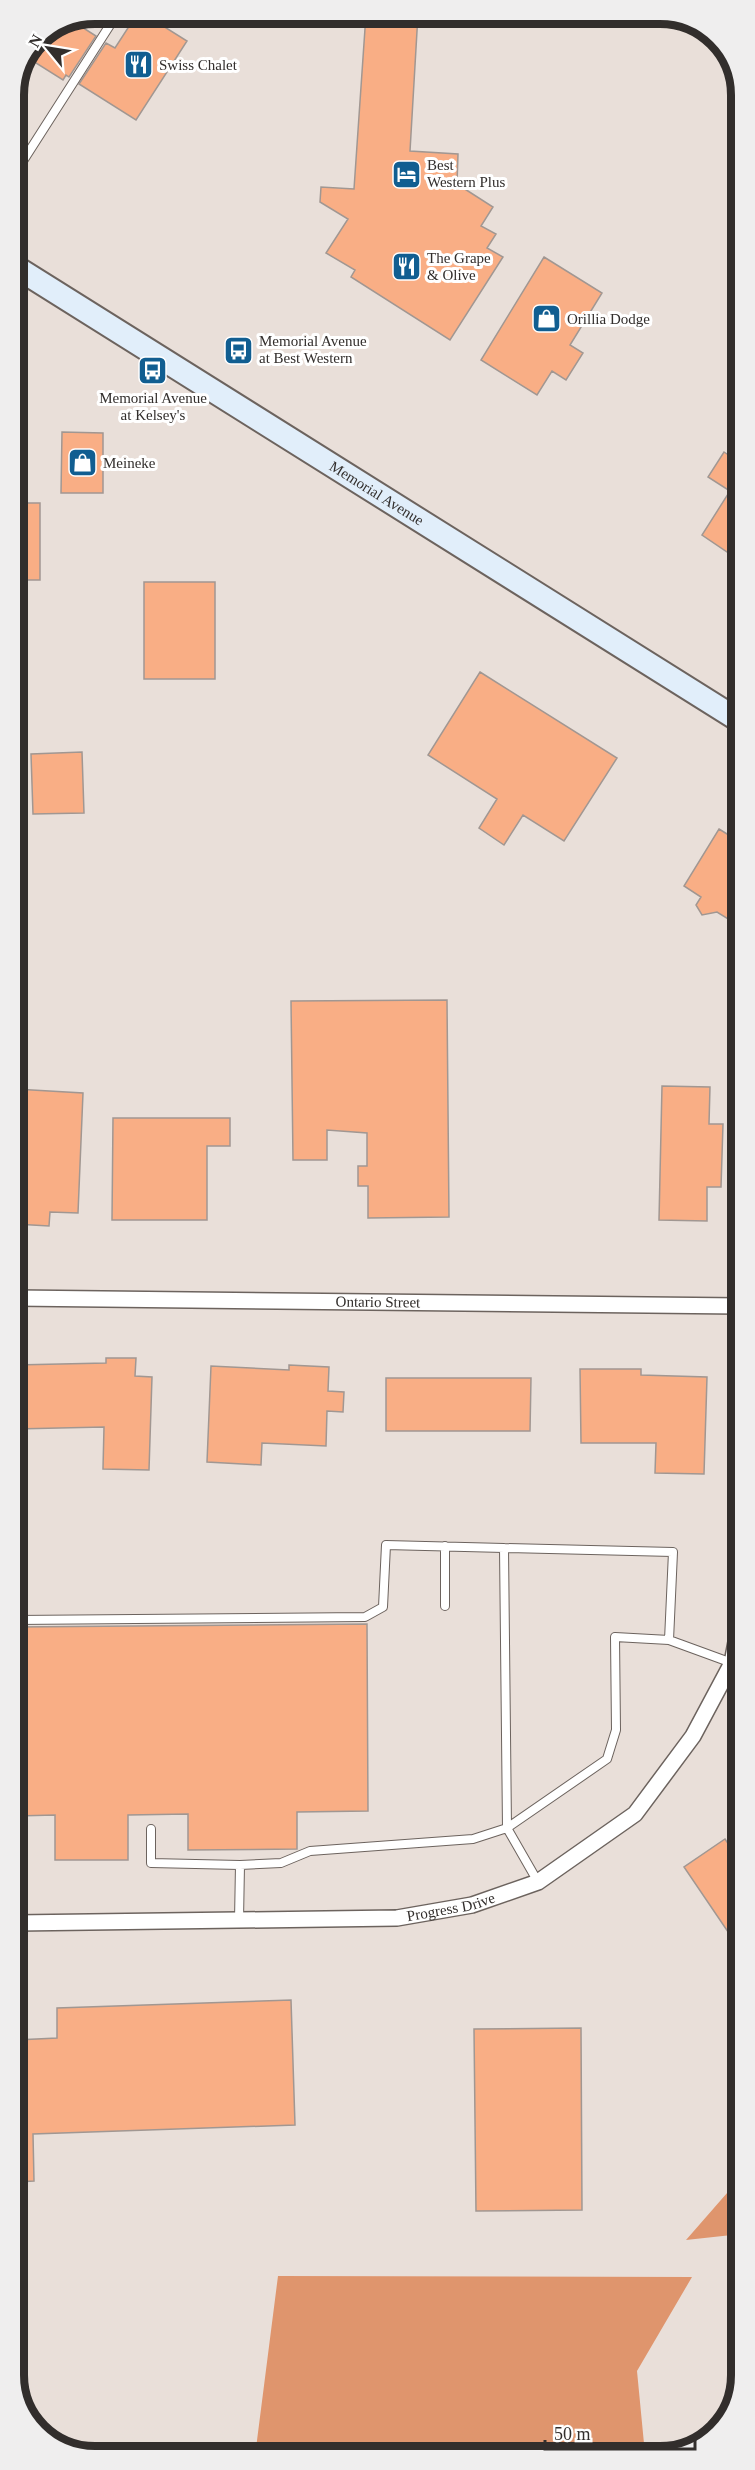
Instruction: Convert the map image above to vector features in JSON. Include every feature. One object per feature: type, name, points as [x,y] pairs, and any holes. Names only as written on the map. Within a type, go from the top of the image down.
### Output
[{"type":"main road","name":"Memorial Avenue","points":[[24,272],[731,715]]},
{"type":"street","name":"Ontario Street","points":[[24,1298],[731,1306]]},
{"type":"street","name":"Progress Drive","points":[[24,1923],[397,1918],[472,1905],[538,1882],[635,1814],[693,1736],[731,1666]]},
{"type":"lane","points":[[24,159],[111,24]]},
{"type":"lane","points":[[24,1620],[365,1617],[383,1607],[386,1545],[673,1552],[669,1640]]},
{"type":"lane","points":[[445,1546],[445,1606]]},
{"type":"lane","points":[[504,1548],[507,1828],[538,1882]]},
{"type":"lane","points":[[151,1829],[151,1863],[240,1865],[281,1863],[310,1851],[472,1839],[507,1828],[607,1759],[616,1730],[615,1637],[669,1640],[731,1664]]},
{"type":"lane","points":[[239,1920],[240,1865]]},
{"type":"shaded area","points":[[731,2188],[731,2235],[686,2240]]},
{"type":"shaded area","points":[[278,2276],[692,2277],[637,2371],[644,2446],[256,2446]]},
{"type":"building","name":"Swiss Chalet","points":[[131,24],[160,24],[187,41],[136,120],[79,84],[106,43],[115,48]]},
{"type":"building","name":"Best Western Plus","points":[[365,24],[417,24],[410,151],[458,154],[457,184],[493,207],[481,226],[496,234],[487,248],[503,257],[450,340],[351,277],[355,270],[326,253],[348,219],[320,202],[321,187],[354,189]]},
{"type":"building","points":[[79,25],[96,36],[69,77],[66,75],[63,80],[33,61],[55,36]]},
{"type":"building","name":"Orillia Dodge","points":[[544,257],[602,293],[570,345],[583,353],[566,380],[552,371],[537,395],[481,360]]},
{"type":"building","name":"Meineke","points":[[62,432],[103,433],[103,493],[61,493]]},
{"type":"building","points":[[724,452],[731,457],[731,555],[702,535],[730,491],[708,477]]},
{"type":"building","points":[[24,503],[40,503],[40,580],[24,580]]},
{"type":"building","points":[[144,582],[215,582],[215,679],[144,679]]},
{"type":"building","points":[[480,672],[617,758],[564,841],[523,815],[504,845],[479,828],[497,799],[428,755]]},
{"type":"building","points":[[82,752],[84,813],[33,814],[31,754]]},
{"type":"building","points":[[719,829],[731,836],[731,921],[717,912],[702,915],[696,905],[701,897],[684,886]]},
{"type":"building","points":[[447,1000],[449,1217],[368,1218],[368,1186],[358,1186],[358,1166],[367,1166],[367,1133],[327,1130],[327,1160],[293,1160],[291,1001]]},
{"type":"building","points":[[662,1086],[710,1087],[709,1124],[723,1124],[721,1187],[707,1187],[707,1221],[659,1220]]},
{"type":"building","points":[[24,1090],[83,1093],[78,1213],[50,1212],[49,1226],[24,1225]]},
{"type":"building","points":[[113,1118],[230,1118],[230,1146],[207,1146],[207,1220],[112,1220]]},
{"type":"building","points":[[106,1358],[136,1358],[135,1376],[152,1377],[149,1470],[103,1469],[104,1427],[24,1429],[24,1365],[106,1363]]},
{"type":"building","points":[[289,1365],[329,1367],[328,1391],[344,1392],[343,1412],[327,1411],[326,1446],[262,1443],[261,1465],[207,1462],[211,1366],[289,1370]]},
{"type":"building","points":[[580,1369],[641,1369],[641,1375],[707,1377],[704,1474],[655,1473],[656,1443],[581,1443]]},
{"type":"building","points":[[386,1378],[531,1378],[530,1431],[386,1431]]},
{"type":"building","points":[[367,1624],[368,1811],[297,1812],[297,1849],[188,1850],[188,1814],[128,1815],[128,1860],[55,1860],[55,1815],[24,1816],[24,1627]]},
{"type":"building","points":[[725,1839],[731,1848],[731,1936],[684,1867]]},
{"type":"building","points":[[291,2000],[295,2125],[33,2134],[34,2181],[24,2182],[24,2040],[57,2038],[57,2008]]},
{"type":"building","points":[[581,2028],[582,2210],[476,2211],[474,2029]]},
{"type":"place","name":"Swiss Chalet","points":[[138,65]]},
{"type":"place","name":"Best Western Plus","points":[[406,174]]},
{"type":"place","name":"The Grape & Olive","points":[[406,267]]},
{"type":"place","name":"Orillia Dodge","points":[[546,319]]},
{"type":"place","name":"Memorial Avenue at Best Western","points":[[238,350]]},
{"type":"place","name":"Memorial Avenue at Kelsey's","points":[[153,371]]},
{"type":"place","name":"Meineke","points":[[82,463]]}]
